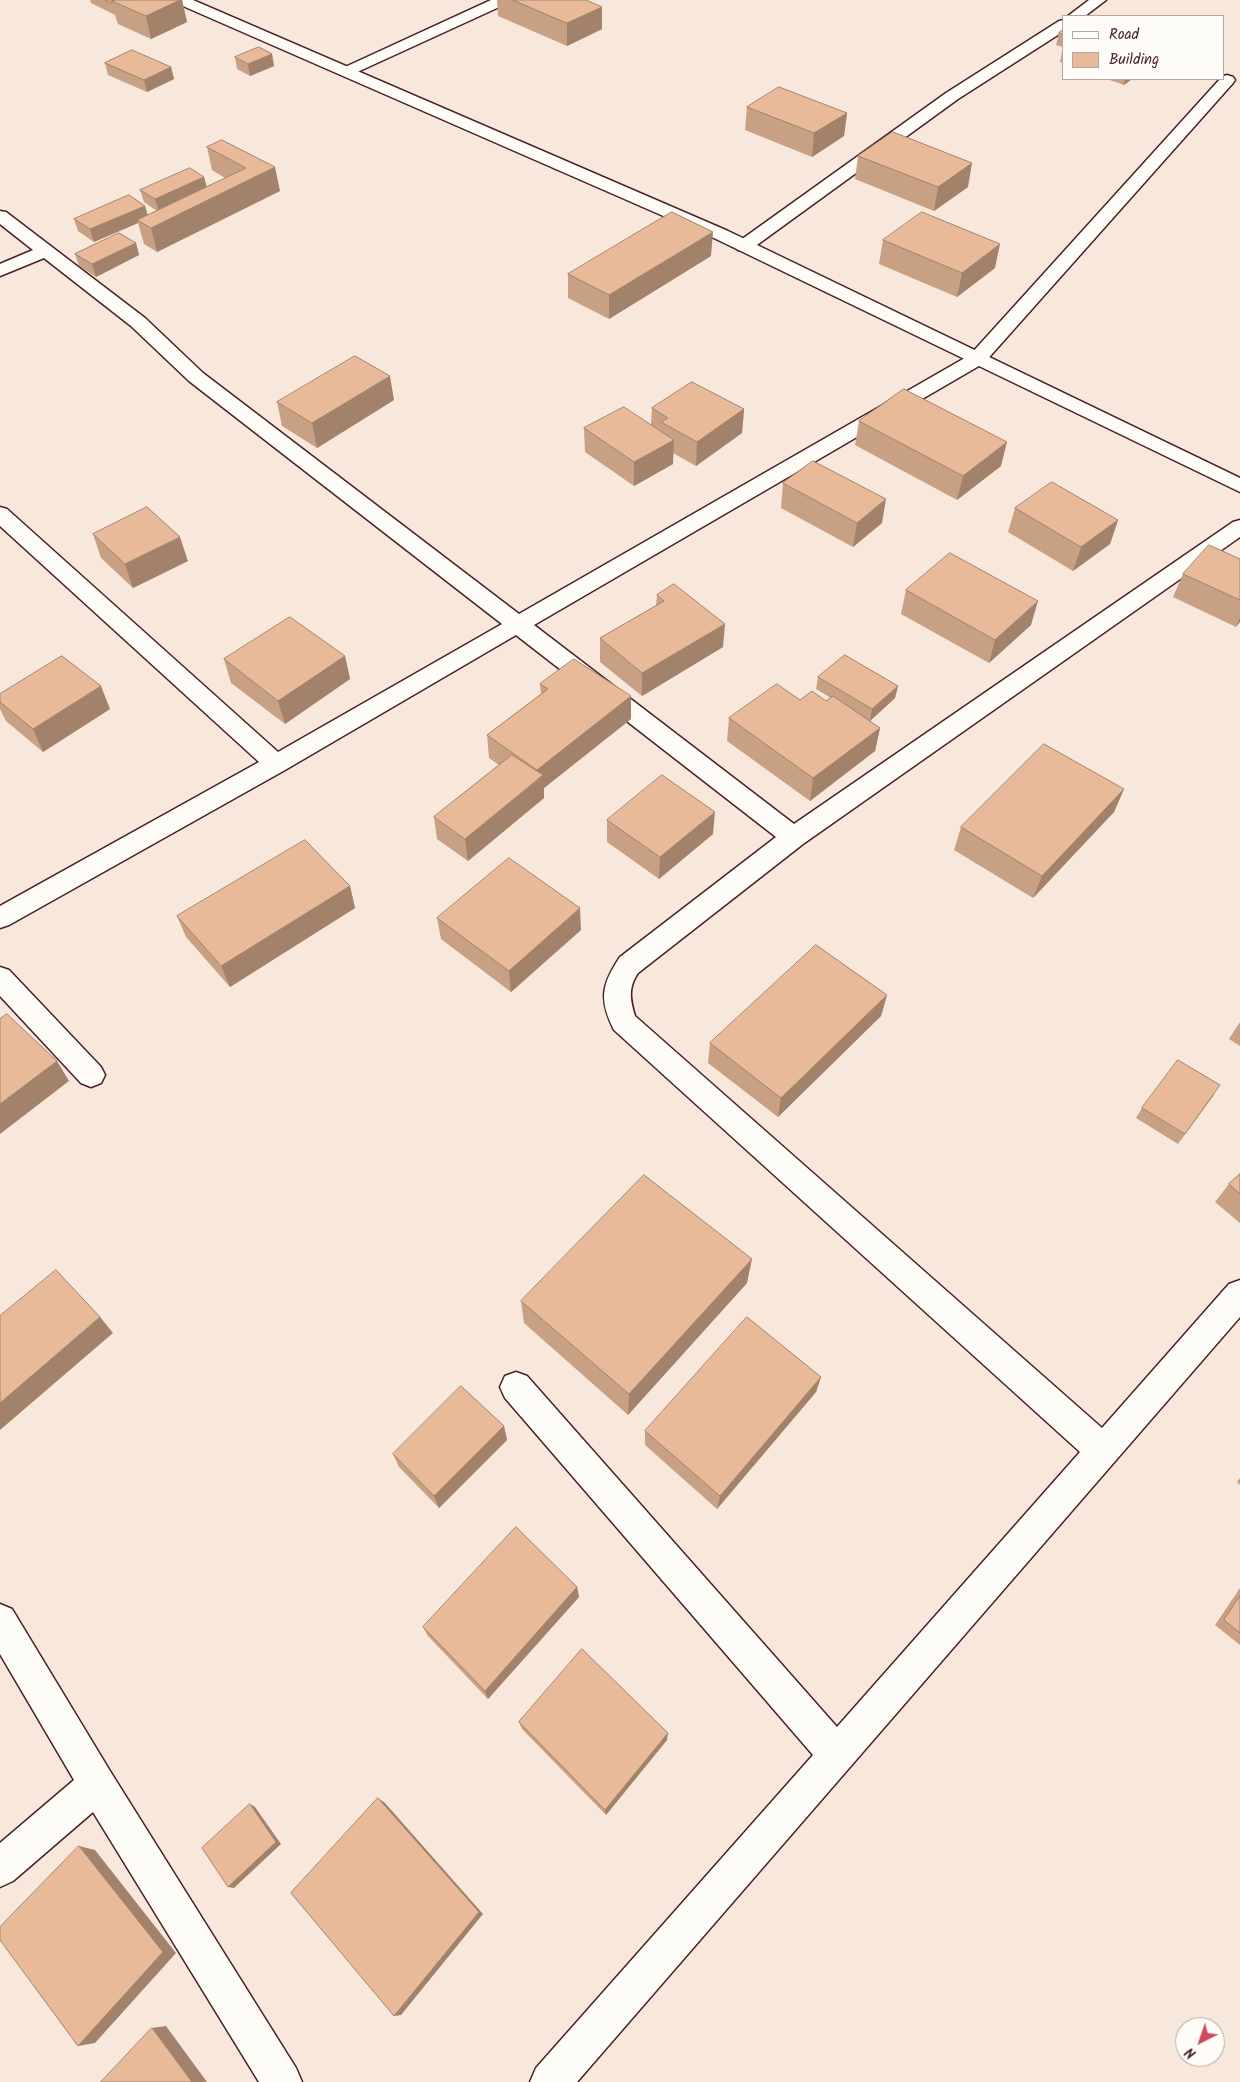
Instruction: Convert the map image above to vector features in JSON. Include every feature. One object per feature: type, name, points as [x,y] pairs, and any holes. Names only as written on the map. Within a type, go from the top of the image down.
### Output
[{"type":"street","points":[[181,0],[348,71],[744,246],[1240,486]]},
{"type":"street","points":[[348,71],[503,0]]},
{"type":"street","points":[[1076,15],[1099,0]]},
{"type":"street","points":[[744,246],[952,96],[1062,25]]},
{"type":"street","points":[[0,918],[276,764],[977,359],[1230,81]]},
{"type":"street","points":[[0,216],[138,322],[196,377],[794,837]]},
{"type":"street","points":[[0,271],[46,250]]},
{"type":"street","points":[[0,514],[276,764]]},
{"type":"street","points":[[1103,1451],[624,1022],[615,994],[620,977],[629,965],[794,837],[1240,527]]},
{"type":"street","points":[[0,978],[91,1075]]},
{"type":"street","points":[[550,2082],[1240,1294]]},
{"type":"street","points":[[516,1387],[837,1755]]},
{"type":"street","points":[[0,1621],[97,1784],[282,2082]]},
{"type":"street","points":[[0,1868],[97,1784]]},
{"type":"building","points":[[180,0],[146,16],[112,1]]},
{"type":"building","points":[[513,0],[586,0],[602,7],[567,23]]},
{"type":"building","points":[[259,47],[272,54],[248,64],[235,57]]},
{"type":"building","points":[[132,50],[171,67],[144,80],[105,63]]},
{"type":"building","points":[[779,87],[847,113],[814,133],[747,107]]},
{"type":"building","points":[[893,132],[972,163],[938,187],[858,156]]},
{"type":"building","points":[[222,140],[275,167],[151,228],[137,220],[246,168],[207,147]]},
{"type":"building","points":[[190,168],[204,177],[155,199],[140,190]]},
{"type":"building","points":[[129,195],[145,206],[90,229],[74,219]]},
{"type":"building","points":[[672,212],[713,232],[609,295],[568,274]]},
{"type":"building","points":[[922,212],[1000,244],[962,273],[883,240]]},
{"type":"building","points":[[119,233],[136,243],[92,264],[75,254]]},
{"type":"building","points":[[355,356],[390,376],[312,423],[277,402]]},
{"type":"building","points":[[692,382],[744,409],[697,442],[661,422],[668,418],[652,408]]},
{"type":"building","points":[[904,389],[1007,442],[963,476],[859,421]]},
{"type":"building","points":[[624,407],[674,440],[634,462],[584,428]]},
{"type":"building","points":[[813,461],[886,499],[857,523],[783,483]]},
{"type":"building","points":[[1052,482],[1118,520],[1081,547],[1015,508]]},
{"type":"building","points":[[147,507],[180,537],[125,564],[93,534]]},
{"type":"building","points":[[1209,545],[1240,559],[1240,600],[1183,574]]},
{"type":"building","points":[[950,553],[1038,601],[995,640],[906,590]]},
{"type":"building","points":[[674,584],[725,624],[642,673],[600,638],[664,601],[657,595]]},
{"type":"building","points":[[290,617],[345,656],[278,701],[224,659]]},
{"type":"building","points":[[845,655],[898,686],[872,709],[818,677]]},
{"type":"building","points":[[62,656],[101,686],[33,729],[0,702],[0,694]]},
{"type":"building","points":[[574,659],[631,696],[537,770],[487,735],[548,689],[540,684]]},
{"type":"building","points":[[777,684],[800,700],[812,691],[826,701],[833,696],[880,728],[813,778],[729,718]]},
{"type":"building","points":[[1044,744],[1124,789],[1042,876],[961,827]]},
{"type":"building","points":[[512,755],[543,775],[465,839],[434,817]]},
{"type":"building","points":[[662,775],[715,812],[660,857],[607,820]]},
{"type":"building","points":[[305,840],[350,886],[221,966],[177,916]]},
{"type":"building","points":[[509,858],[580,908],[509,971],[437,918]]},
{"type":"building","points":[[816,945],[887,995],[781,1098],[710,1043]]},
{"type":"building","points":[[7,1014],[57,1061],[0,1104],[0,1019]]},
{"type":"building","points":[[1178,1060],[1220,1085],[1185,1134],[1142,1108]]},
{"type":"building","points":[[1240,1174],[1240,1194],[1229,1184]]},
{"type":"building","points":[[644,1175],[752,1259],[629,1394],[521,1301]]},
{"type":"building","points":[[56,1270],[100,1317],[0,1403],[0,1316]]},
{"type":"building","points":[[747,1317],[821,1377],[720,1496],[645,1431]]},
{"type":"building","points":[[461,1386],[504,1426],[434,1496],[393,1454]]},
{"type":"building","points":[[516,1527],[577,1587],[485,1691],[423,1627]]},
{"type":"building","points":[[1240,1596],[1240,1633],[1224,1620]]},
{"type":"building","points":[[582,1649],[668,1733],[605,1810],[519,1722]]},
{"type":"building","points":[[378,1798],[479,1912],[394,2016],[291,1893]]},
{"type":"building","points":[[250,1804],[276,1842],[228,1887],[202,1848]]},
{"type":"building","points":[[79,1846],[163,1952],[78,2046],[0,1940],[0,1927]]},
{"type":"building","points":[[152,2028],[192,2082],[101,2082]]}]
